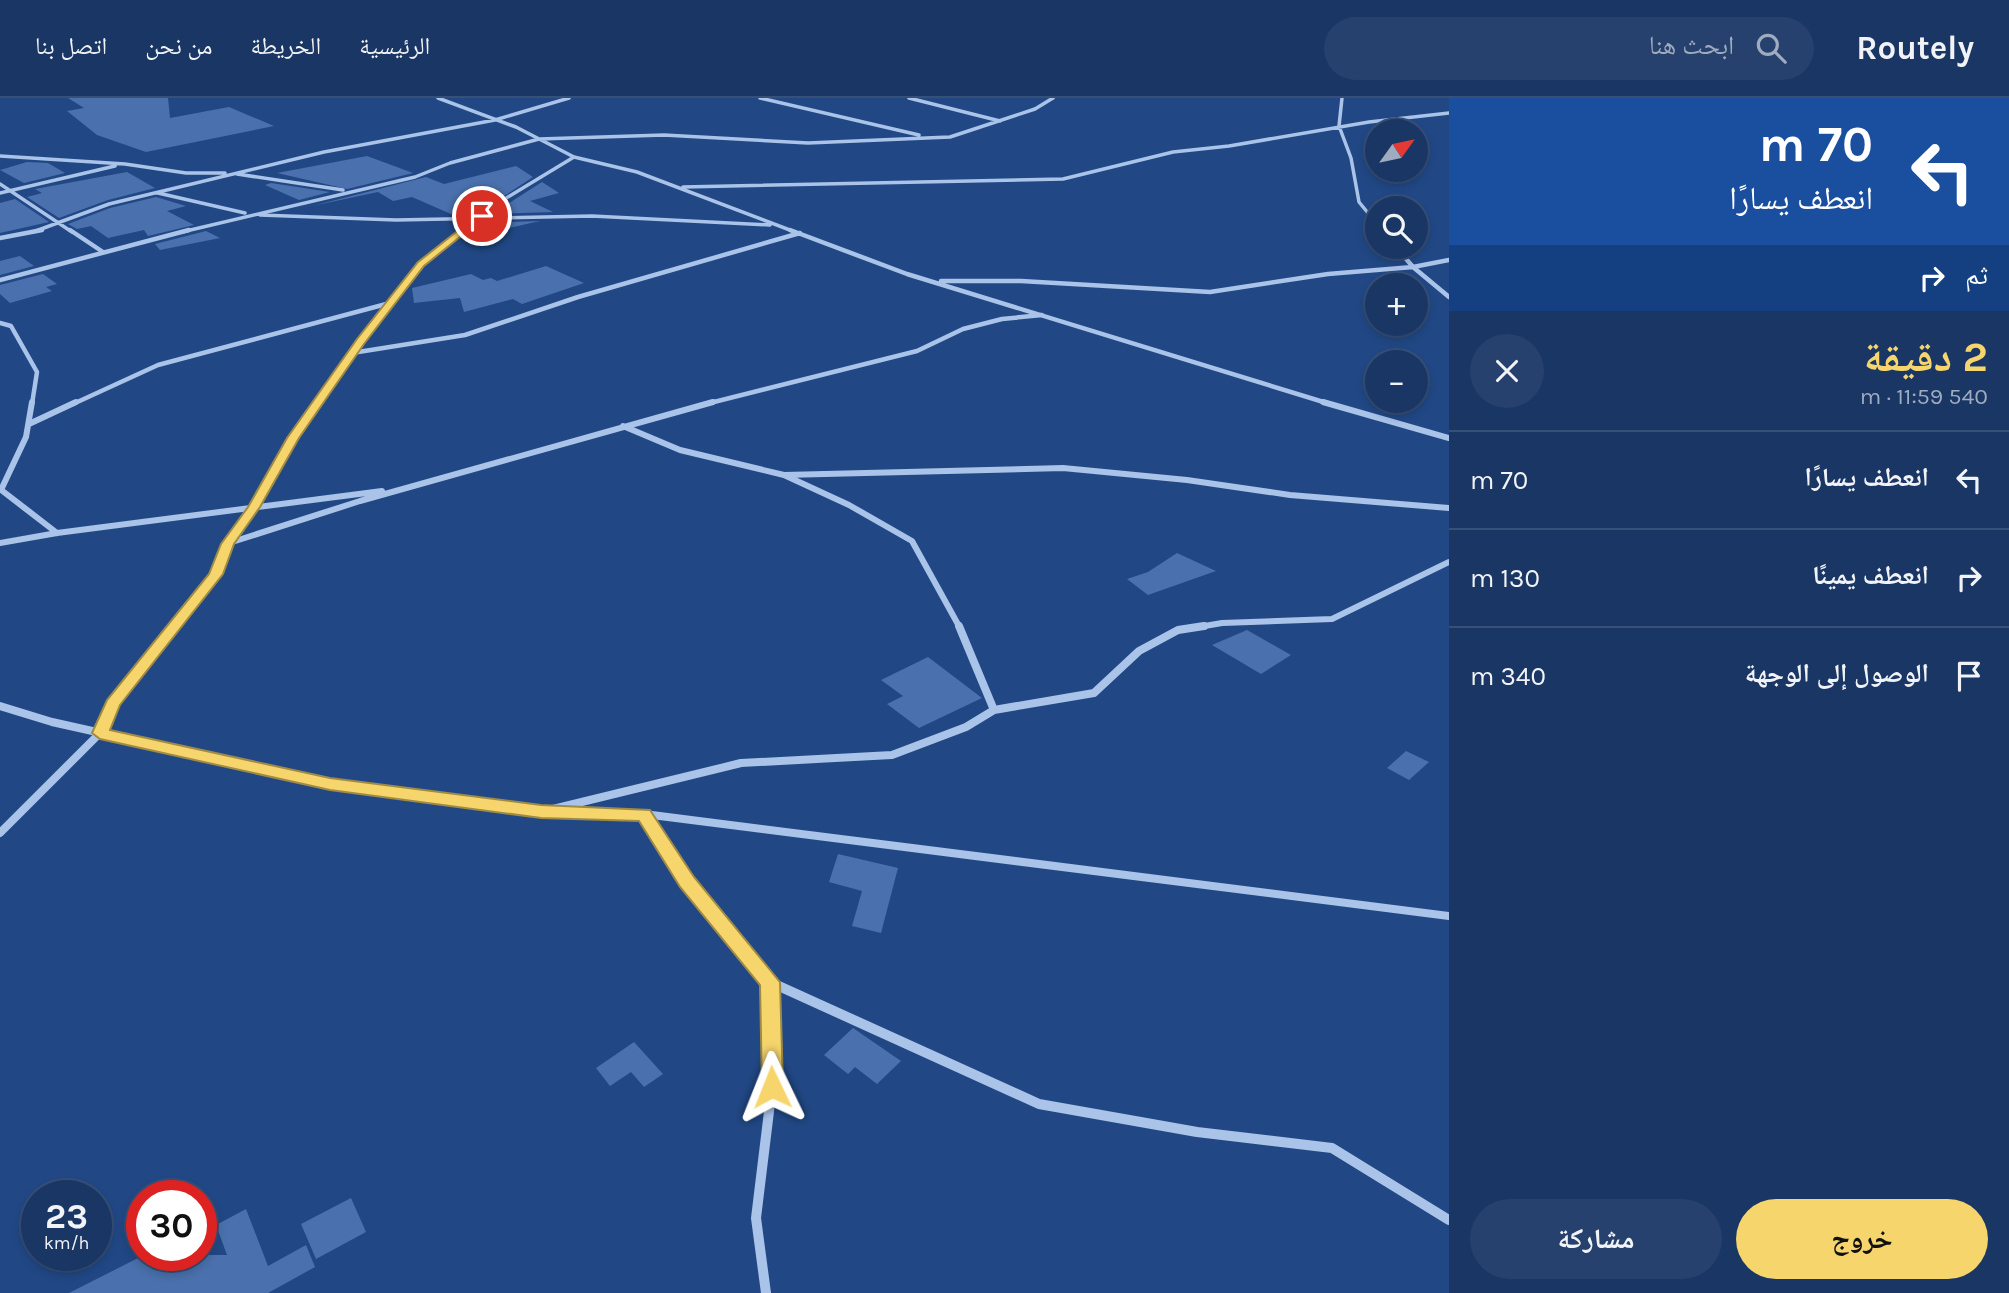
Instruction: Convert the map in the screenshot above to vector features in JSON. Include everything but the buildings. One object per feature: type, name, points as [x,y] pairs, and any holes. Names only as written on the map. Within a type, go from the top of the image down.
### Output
[{"type":"street","points":[[438,98],[495,120],[574,156],[637,172],[933,281],[1046,314],[1245,380],[1449,438]]},
{"type":"street","points":[[0,238],[42,230],[109,204],[324,152],[495,120],[569,98]]},
{"type":"street","points":[[760,98],[932,138]]},
{"type":"street","points":[[909,98],[1001,121]]},
{"type":"street","points":[[0,280],[250,214],[415,177],[450,163],[539,139],[677,135],[808,143],[950,138],[1035,109],[1053,98]]},
{"type":"street","points":[[1342,98],[1339,126],[1351,158],[1359,202],[1365,209]]},
{"type":"street","points":[[678,187],[1063,179],[1120,162],[1339,126],[1449,113]]},
{"type":"street","points":[[0,156],[125,164],[186,173],[235,173],[347,191]]},
{"type":"street","points":[[0,833],[100,733],[113,704],[216,574],[228,544],[254,507],[293,438],[352,353],[421,264],[482,216],[574,156]]},
{"type":"street","points":[[0,193],[125,164]]},
{"type":"street","points":[[0,184],[103,253]]},
{"type":"street","points":[[158,193],[250,214],[396,220],[482,216],[592,216],[777,225]]},
{"type":"street","points":[[352,353],[465,335],[578,297],[800,233]]},
{"type":"street","points":[[1406,259],[1449,297]]},
{"type":"street","points":[[933,281],[1021,281],[1210,292],[1328,274],[1413,267],[1449,260]]},
{"type":"street","points":[[29,424],[158,365],[390,303]]},
{"type":"street","points":[[228,544],[407,488],[623,426],[917,351],[963,329],[1002,319],[1046,314]]},
{"type":"street","points":[[0,323],[11,326],[37,372],[26,437],[0,490],[57,533]]},
{"type":"street","points":[[623,426],[680,450],[784,475],[849,505],[912,541],[968,642],[995,710]]},
{"type":"street","points":[[784,475],[1063,468],[1187,480],[1290,495],[1449,508]]},
{"type":"street","points":[[0,543],[57,533],[407,488]]},
{"type":"street","points":[[541,812],[741,763],[892,755],[966,727],[995,710],[1094,693],[1139,651],[1178,630],[1223,623],[1332,619],[1449,562]]},
{"type":"street","points":[[0,706],[52,722],[330,784],[541,812],[644,814],[1449,916]]},
{"type":"street","points":[[644,814],[687,882],[770,982],[1039,1104],[1197,1132],[1332,1148],[1449,1220]]},
{"type":"street","points":[[766,1293],[755,1218],[772,1087],[770,982]]},
{"type":"route","points":[[482,216],[421,264],[360,341],[293,438],[254,507],[228,544],[216,574],[113,704],[100,733],[330,784],[541,812],[644,814],[687,882],[770,982],[772,1087]]}]
